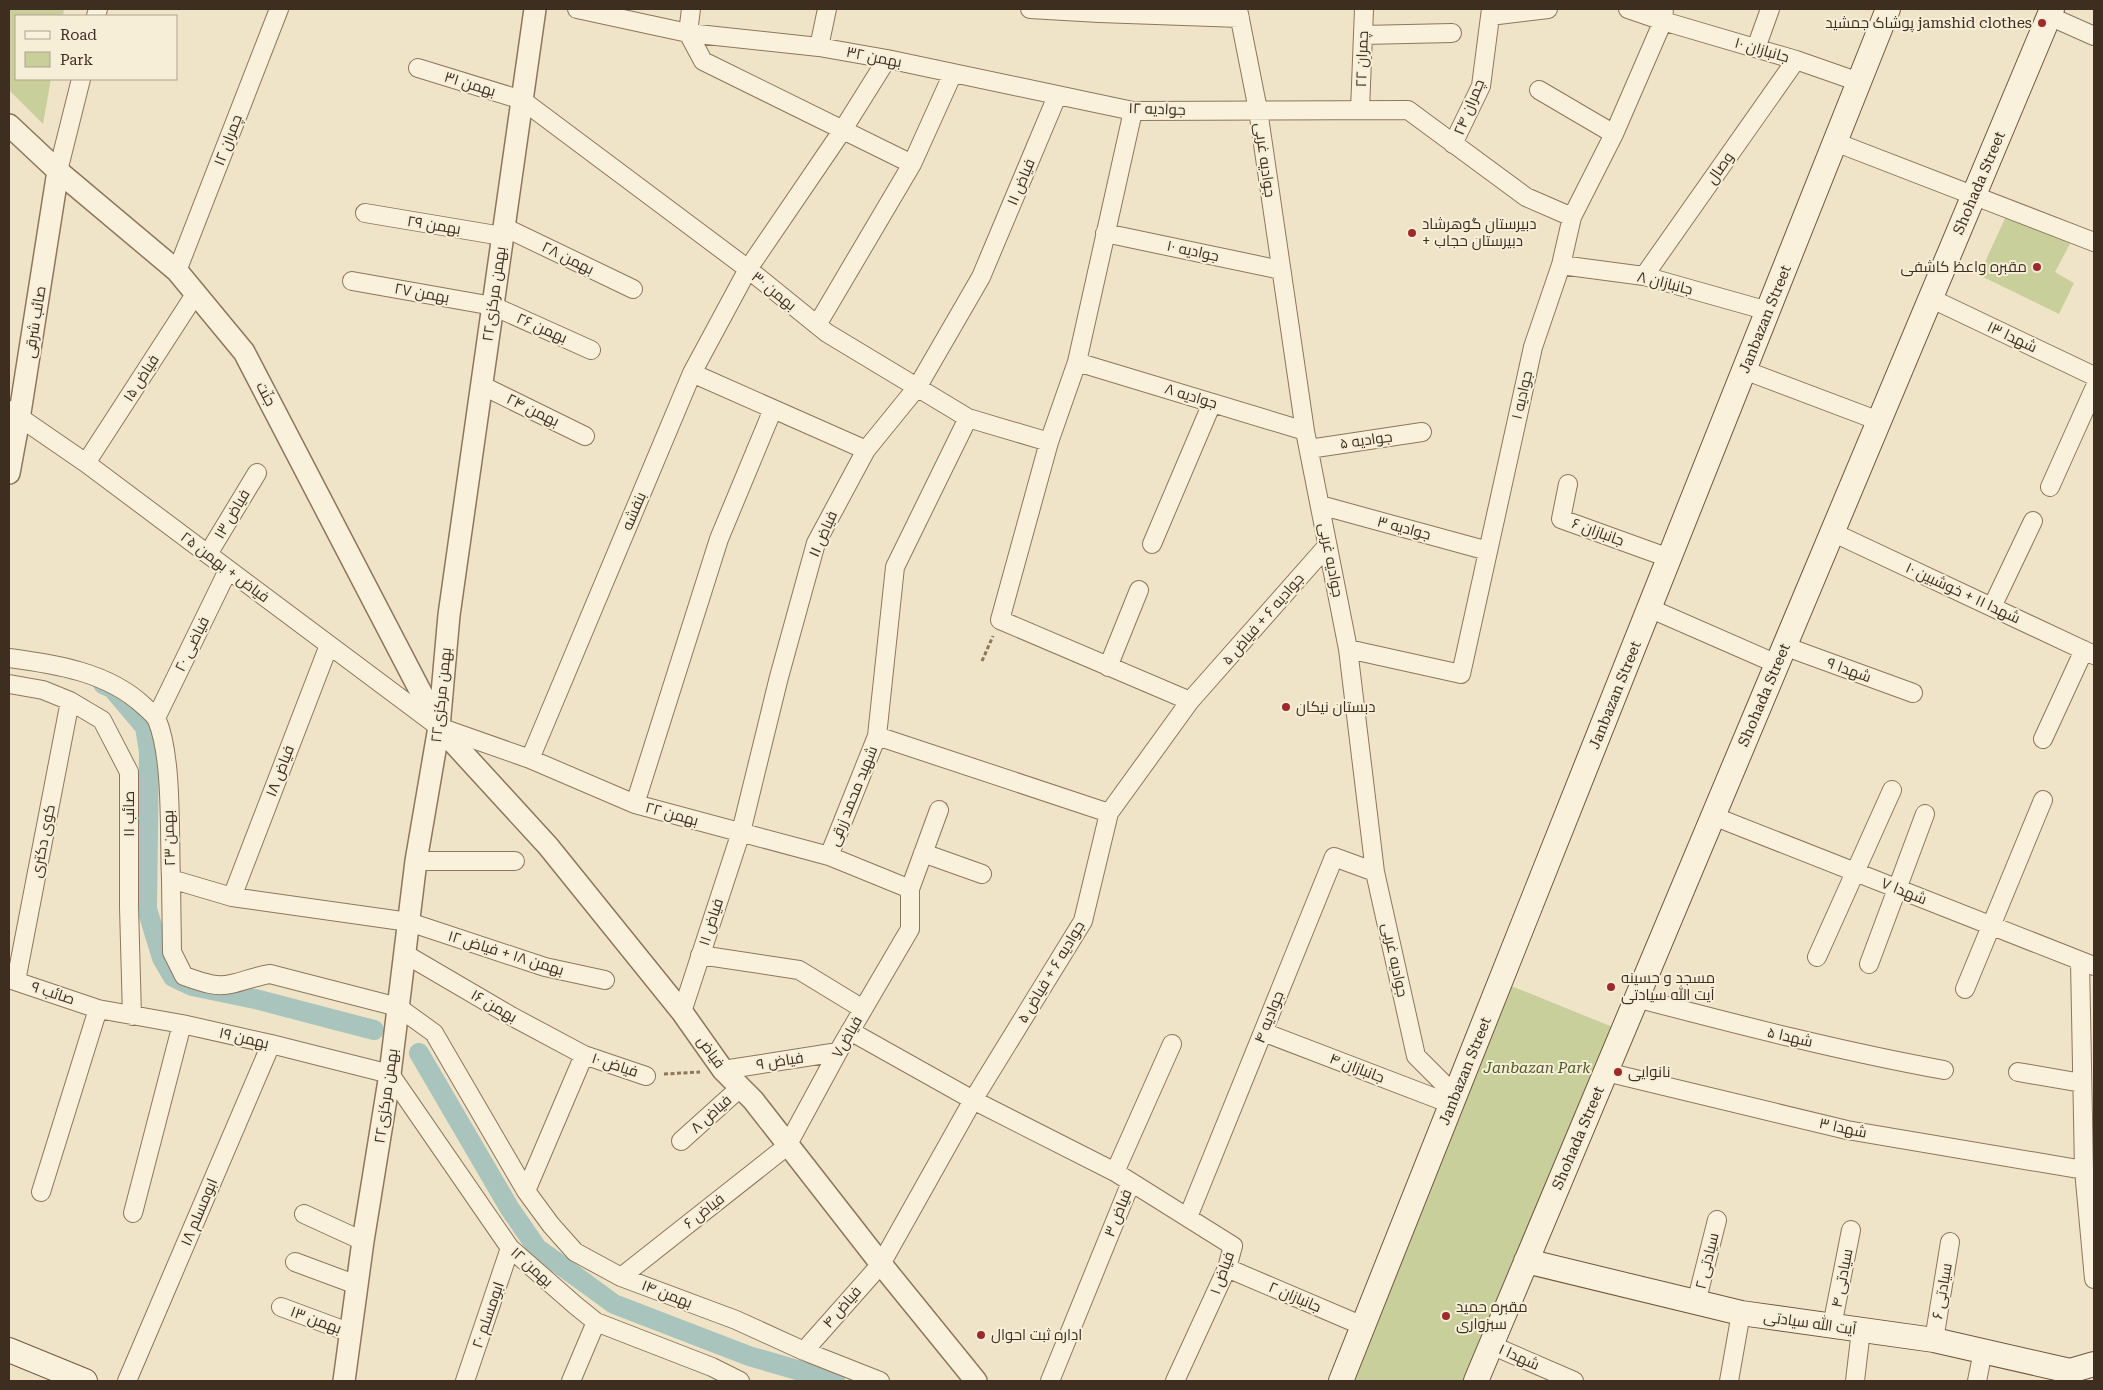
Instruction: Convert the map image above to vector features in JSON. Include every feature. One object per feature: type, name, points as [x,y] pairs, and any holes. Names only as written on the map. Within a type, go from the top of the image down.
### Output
[{"type":"main road","name":"Janbazan Street","points":[[1341,1381],[1888,9]]},
{"type":"main road","name":"Shohada Street","points":[[1476,1381],[2051,12]]},
{"type":"main road","name":"آیت الله سیادتی","points":[[1526,1261],[1741,1313],[1934,1340],[1983,1351],[2064,1376],[2094,1364]]},
{"type":"main road","points":[[10,1356],[85,1381]]},
{"type":"street","name":"چمران ۱۲","points":[[177,271],[279,9]]},
{"type":"street","name":"۲۲بهمن مرکزی","points":[[344,1381],[363,1241],[390,1074],[416,861],[439,727],[449,615],[535,9]]},
{"type":"street","name":"بهمن ۳۲","points":[[577,9],[688,33],[819,47],[887,59],[1058,96]]},
{"type":"street","points":[[691,9],[688,33],[703,61],[912,164]]},
{"type":"street","points":[[819,47],[827,9]]},
{"type":"street","points":[[1030,9],[1239,13]]},
{"type":"street","name":"چمران ۲۲","points":[[1360,110],[1364,9]]},
{"type":"street","points":[[1490,12],[1548,9]]},
{"type":"street","name":"جانبازان ۱۰","points":[[1628,9],[1664,15],[1859,82]]},
{"type":"street","points":[[1756,48],[1770,9]]},
{"type":"street","name":"چمران ۲۴","points":[[1453,144],[1481,86],[1490,12]]},
{"type":"street","points":[[2051,12],[2094,36]]},
{"type":"street","name":"جوادیه غربی","points":[[1239,13],[1258,110],[1305,431],[1348,649],[1375,872],[1416,1056],[1453,1100]]},
{"type":"street","name":"جوادیه ۱","points":[[1348,649],[1461,674],[1533,347],[1561,265],[1572,217],[1614,134],[1664,15]]},
{"type":"street","points":[[1363,35],[1452,33]]},
{"type":"street","name":"بنفشه","points":[[530,759],[692,373],[748,269],[842,131],[887,59]]},
{"type":"street","name":"وصال","points":[[1644,276],[1796,60]]},
{"type":"street","name":"بهمن ۳۱","points":[[418,68],[522,100]]},
{"type":"street","points":[[817,325],[912,164],[953,73]]},
{"type":"street","points":[[58,171],[81,80]]},
{"type":"street","points":[[1539,90],[1614,134]]},
{"type":"street","name":"جوادیه ۱۲","points":[[1058,96],[1133,111],[1408,110],[1526,197],[1572,217]]},
{"type":"street","name":"فیاض ۱۱","points":[[682,1012],[741,832],[779,677],[816,543],[866,450],[918,386],[980,277],[1058,96]]},
{"type":"street","name":"بهمن ۳۰","points":[[522,100],[748,269],[827,333],[918,386],[968,418],[1049,442]]},
{"type":"street","points":[[1133,111],[1076,362],[1049,442],[1000,620],[1190,702]]},
{"type":"street","name":"جنّت","points":[[9,124],[58,171],[177,271],[244,352],[439,727]]},
{"type":"street","points":[[1835,142],[2094,242]]},
{"type":"street","name":"صائب شرقی","points":[[9,473],[14,414],[58,171]]},
{"type":"street","name":"بهمن ۲۹","points":[[364,213],[503,231]]},
{"type":"street","name":"بهمن ۲۸","points":[[503,231],[633,289]]},
{"type":"street","name":"جوادیه ۱۰","points":[[1105,233],[1281,270]]},
{"type":"street","name":"جانبازان ۸","points":[[1561,265],[1644,276],[1768,311]]},
{"type":"street","name":"بهمن ۲۷","points":[[352,281],[493,306]]},
{"type":"street","name":"فیاض ۱۵","points":[[86,463],[196,293]]},
{"type":"street","name":"شهدا ۱۳","points":[[1930,298],[2094,376]]},
{"type":"street","name":"بهمن ۲۶","points":[[493,306],[591,350]]},
{"type":"street","name":"جوادیه ۸","points":[[1076,362],[1305,431]]},
{"type":"street","points":[[1744,370],[1879,421]]},
{"type":"street","points":[[692,373],[866,450]]},
{"type":"street","name":"بهمن ۲۴","points":[[481,385],[585,436]]},
{"type":"street","points":[[2050,487],[2094,389]]},
{"type":"street","points":[[1152,544],[1212,403]]},
{"type":"street","points":[[635,804],[719,539],[774,409]]},
{"type":"street","name":"فیاض + بهمن ۲۵","points":[[14,414],[86,463],[439,727]]},
{"type":"street","name":"شهید محمد زرقی","points":[[829,856],[877,736],[895,566],[968,418]]},
{"type":"street","name":"جوادیه ۵","points":[[1309,449],[1422,432]]},
{"type":"street","name":"فیاض ۱۳","points":[[208,554],[257,473]]},
{"type":"street","name":"جانبازان ۶","points":[[1568,484],[1561,519],[1670,558]]},
{"type":"street","name":"جوادیه ۳","points":[[1320,505],[1488,551]]},
{"type":"street","points":[[1992,607],[2033,521]]},
{"type":"street","name":"شهدا ۱۱ + خوشبین ۱۰","points":[[1832,532],[2089,653]]},
{"type":"street","name":"جوادیه ۶ + فیاض ۵","points":[[881,1264],[973,1100],[1083,921],[1109,814],[1190,702],[1327,546]]},
{"type":"street","name":"فیاضی ۲۰","points":[[156,718],[228,570]]},
{"type":"street","points":[[1108,666],[1139,590]]},
{"type":"street","name":"شهدا ۹","points":[[1649,608],[1780,655],[1913,693]]},
{"type":"street","name":"فیاض ۱۸","points":[[232,897],[329,645]]},
{"type":"street","points":[[2043,739],[2089,653]]},
{"type":"street","points":[[9,658],[45,662],[103,680],[136,699],[156,718]]},
{"type":"street","name":"صائب ۱۱","points":[[9,684],[43,690],[70,701],[102,720],[129,772],[129,907],[132,1016]]},
{"type":"street","name":"کوی دکتری","points":[[12,980],[70,701]]},
{"type":"street","name":"بهمن ۲۳","points":[[156,718],[164,747],[167,778],[171,880],[232,897],[409,922]]},
{"type":"street","name":"بهمن ۲۲","points":[[439,727],[530,759],[635,804],[829,856],[910,889]]},
{"type":"street","name":"فیاض","points":[[439,727],[548,846],[682,1012],[723,1070],[741,1087],[976,1381]]},
{"type":"street","points":[[877,736],[1109,814]]},
{"type":"street","points":[[1818,956],[1892,790]]},
{"type":"street","points":[[1965,989],[2044,800]]},
{"type":"street","points":[[910,889],[939,810]]},
{"type":"street","points":[[1869,964],[1925,814]]},
{"type":"street","name":"شهدا ۷","points":[[1713,816],[2087,964]]},
{"type":"street","points":[[923,852],[982,874]]},
{"type":"street","name":"جوادیه ۴","points":[[1188,1217],[1334,857],[1375,872]]},
{"type":"street","points":[[416,861],[515,861]]},
{"type":"street","points":[[171,880],[172,952],[184,976],[207,984],[230,985],[253,976],[270,974],[398,1007]]},
{"type":"street","name":"فیاض۷","points":[[788,1146],[838,1052],[910,929],[910,889]]},
{"type":"street","name":"بهمن ۱۸ + فیاض ۱۲","points":[[409,922],[545,967],[605,980]]},
{"type":"street","name":"بهمن ۱۶","points":[[405,954],[511,1016],[584,1055]]},
{"type":"street","points":[[700,955],[799,970],[863,1009]]},
{"type":"street","points":[[2087,964],[2082,1083],[2084,1170],[2094,1278]]},
{"type":"street","name":"صائب ۹","points":[[12,980],[98,1008]]},
{"type":"street","name":"شهدا ۵","points":[[1636,998],[1874,1057],[1944,1070]]},
{"type":"street","name":"بهمن ۱۴","points":[[398,1007],[434,1033],[526,1191],[551,1226],[575,1252],[621,1277],[736,1320],[804,1351],[834,1361],[880,1381]]},
{"type":"street","points":[[41,1192],[98,1008]]},
{"type":"street","name":"بهمن ۱۹","points":[[98,1008],[271,1044],[390,1074]]},
{"type":"street","points":[[132,1213],[182,1024]]},
{"type":"street","name":"فیاض ۳","points":[[850,1031],[973,1100],[1131,1182],[1050,1381]]},
{"type":"street","name":"جانبازان ۴","points":[[1263,1032],[1453,1100]]},
{"type":"street","name":"ابومسلم ۱۸","points":[[127,1381],[271,1044]]},
{"type":"street","points":[[1114,1172],[1172,1044]]},
{"type":"street","name":"فیاض ۹","points":[[723,1070],[838,1052]]},
{"type":"street","points":[[526,1191],[584,1055]]},
{"type":"street","name":"فیاض ۱۰","points":[[584,1055],[646,1076]]},
{"type":"street","name":"شهدا ۳","points":[[1606,1072],[1847,1130],[2084,1170]]},
{"type":"street","points":[[2018,1072],[2082,1083]]},
{"type":"street","name":"بهمن ۱۲","points":[[390,1074],[510,1248],[596,1322],[712,1367],[740,1381]]},
{"type":"street","name":"فیاض ۸","points":[[681,1141],[741,1087]]},
{"type":"street","name":"فیاض ۶","points":[[621,1277],[788,1146]]},
{"type":"street","name":"فیاض ۱","points":[[1131,1182],[1233,1246],[1227,1268],[1175,1381]]},
{"type":"street","points":[[304,1214],[363,1241]]},
{"type":"street","name":"سیادتی ۲","points":[[1696,1303],[1717,1220]]},
{"type":"street","name":"سیادتی ۴","points":[[1832,1326],[1851,1230]]},
{"type":"street","name":"سیادتی ۶","points":[[1934,1340],[1950,1242]]},
{"type":"street","name":"ابومسلم ۲۰","points":[[465,1381],[510,1248]]},
{"type":"street","points":[[295,1262],[357,1285]]},
{"type":"street","name":"فیاض ۴","points":[[804,1351],[881,1264]]},
{"type":"street","name":"جانبازان ۲","points":[[1227,1268],[1363,1326]]},
{"type":"street","name":"بهمن ۱۳","points":[[281,1307],[351,1333]]},
{"type":"street","points":[[1730,1381],[1741,1313]]},
{"type":"street","points":[[571,1381],[596,1322]]},
{"type":"street","points":[[1855,1381],[1861,1330]]},
{"type":"street","name":"شهدا ۱","points":[[1491,1345],[1574,1381]]},
{"type":"street","points":[[1978,1381],[1983,1351]]},
{"type":"path","points":[[982,661],[1000,620]]},
{"type":"path","points":[[646,1076],[723,1070]]},
{"type":"green space","points":[[9,9],[64,9],[63,15],[15,15],[15,80],[51,80],[43,124],[9,90]]},
{"type":"green space","points":[[2008,212],[2071,242],[2055,272],[2074,283],[2059,314],[1979,275]]},
{"type":"green space","name":"Janbazan Park","points":[[1504,983],[1620,1030],[1467,1381],[1353,1381]]},
{"type":"waterway","points":[[103,684],[112,688],[145,727],[149,752],[147,909],[162,958],[173,977],[192,986],[255,999],[374,1030]]},
{"type":"waterway","points":[[419,1053],[510,1209],[537,1248],[614,1304],[749,1356],[835,1381]]},
{"type":"place","name":"پوشاک جمشید jamshid clothes","points":[[2042,23]]},
{"type":"place","name":"دبیرستان گوهرشاد + دبیرستان حجاب","points":[[1412,233]]},
{"type":"place","name":"مقبره واعظ کاشفی","points":[[2037,267]]},
{"type":"place","name":"دبستان نیکان","points":[[1286,707]]},
{"type":"place","name":"مسجد و حسینه آیت الله سیادتی","points":[[1611,987]]},
{"type":"place","name":"نانوایی","points":[[1618,1072]]},
{"type":"place","name":"مقبره حمید سبزواری","points":[[1446,1316]]},
{"type":"place","name":"اداره ثبت احوال","points":[[981,1335]]}]
